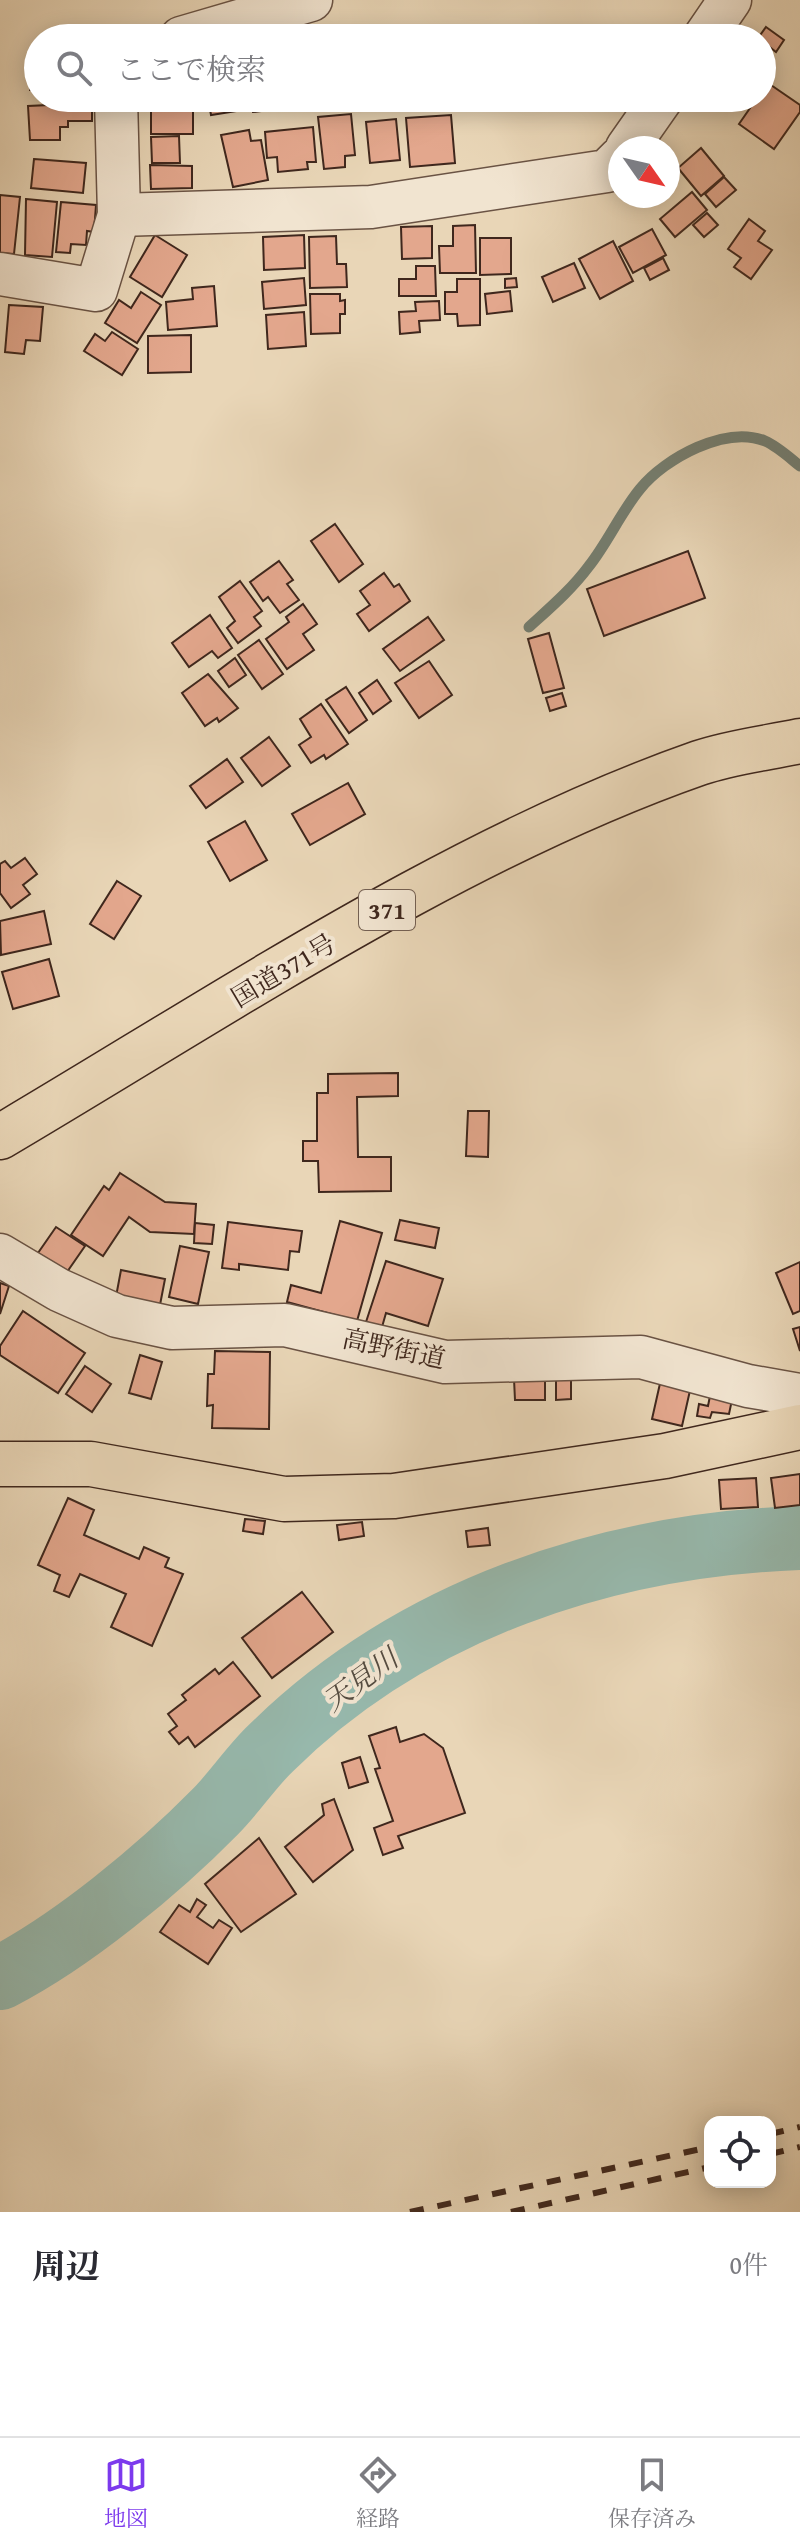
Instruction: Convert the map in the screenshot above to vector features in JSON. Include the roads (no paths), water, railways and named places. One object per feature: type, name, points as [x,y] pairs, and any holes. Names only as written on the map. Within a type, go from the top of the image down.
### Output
[{"type":"highway","name":"国道371号","points":[[0,1137],[357,926],[559,818],[702,761],[800,741]]},
{"type":"highway","points":[[0,1464],[91,1464],[284,1499],[394,1496],[665,1456],[800,1427]]},
{"type":"street","points":[[229,24],[311,0]]},
{"type":"street","points":[[714,24],[730,0]]},
{"type":"street","points":[[0,274],[96,290],[119,215],[116,112]]},
{"type":"street","points":[[635,136],[652,112]]},
{"type":"street","points":[[119,215],[371,207],[608,170]]},
{"type":"street","name":"高野街道","points":[[0,1255],[59,1290],[117,1316],[172,1328],[285,1325],[445,1362],[641,1357],[748,1386],[800,1395]]},
{"type":"waterway","points":[[529,627],[561,598],[596,557],[640,489],[680,456],[715,441],[749,437],[770,443],[800,466]]},
{"type":"waterway","name":"天見川","points":[[0,1978],[85,1925],[141,1880],[215,1812],[271,1748],[326,1699],[386,1658],[449,1622],[516,1594],[585,1571],[655,1554],[727,1543],[800,1538]]},
{"type":"railway","points":[[776,2133],[800,2127]]},
{"type":"railway","points":[[776,2153],[800,2147]]},
{"type":"railway","points":[[410,2212],[704,2148]]},
{"type":"railway","points":[[511,2212],[704,2168]]}]
